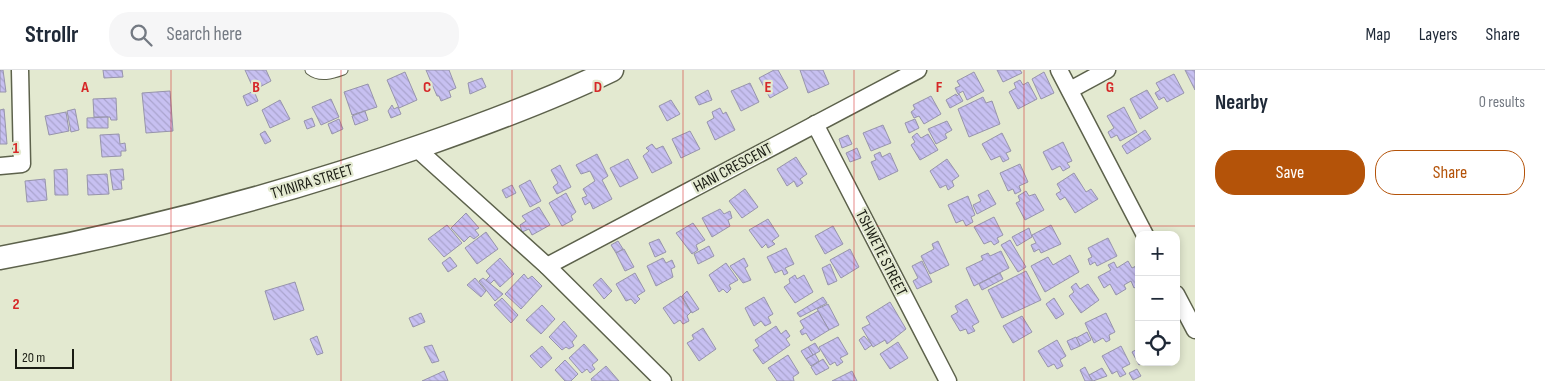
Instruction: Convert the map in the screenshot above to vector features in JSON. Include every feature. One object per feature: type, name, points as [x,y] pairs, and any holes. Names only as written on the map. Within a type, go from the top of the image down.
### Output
[{"type":"street","points":[[0,166],[22,164],[20,70]]},
{"type":"street","name":"TYINIRA STREET","points":[[0,258],[132,231],[282,192],[416,148],[520,111],[612,70]]},
{"type":"street","name":"HANI CRESCENT","points":[[547,266],[918,70]]},
{"type":"street","points":[[1059,70],[1144,231]]},
{"type":"street","points":[[1070,90],[1107,70]]},
{"type":"street","name":"TSHWETE STREET","points":[[815,124],[948,381]]},
{"type":"street","points":[[416,148],[547,266],[663,381]]},
{"type":"street","points":[[1180,302],[1195,330]]},
{"type":"lane","points":[[310,70],[314,74],[325,75],[343,70]]},
{"type":"building","points":[[0,70],[3,70],[6,92],[0,92]]},
{"type":"building","points":[[103,70],[122,70],[123,77],[104,78]]},
{"type":"building","points":[[245,70],[266,70],[271,81],[254,90]]},
{"type":"building","points":[[426,70],[449,70],[456,88],[449,91],[451,97],[441,101]]},
{"type":"building","points":[[774,70],[778,70],[788,88],[770,98],[759,78]]},
{"type":"building","points":[[800,70],[823,70],[829,84],[808,93]]},
{"type":"building","points":[[997,70],[1020,70],[1022,73],[1003,82]]},
{"type":"building","points":[[1185,70],[1195,70],[1195,90]]},
{"type":"building","points":[[405,72],[417,100],[399,108],[387,80]]},
{"type":"building","points":[[974,72],[984,91],[967,100],[963,91],[958,94],[955,88],[960,86],[957,81]]},
{"type":"building","points":[[1044,72],[1054,93],[1041,99],[1032,79]]},
{"type":"building","points":[[1174,74],[1184,93],[1167,102],[1164,97],[1159,100],[1155,93],[1160,90],[1156,83]]},
{"type":"building","points":[[482,78],[486,87],[470,94],[468,83]]},
{"type":"building","points":[[1020,80],[1023,85],[1028,82],[1037,99],[1018,109],[1009,92],[1016,88],[1014,83]]},
{"type":"building","points":[[750,83],[759,102],[741,111],[731,91]]},
{"type":"building","points":[[368,84],[377,107],[352,115],[344,92]]},
{"type":"building","points":[[708,90],[712,100],[699,105],[695,97]]},
{"type":"building","points":[[1147,90],[1158,108],[1140,119],[1130,99]]},
{"type":"building","points":[[170,91],[173,131],[146,133],[142,93]]},
{"type":"building","points":[[254,91],[258,101],[247,106],[243,96]]},
{"type":"building","points":[[956,94],[957,96],[959,94],[963,101],[950,108],[946,100]]},
{"type":"building","points":[[931,96],[941,114],[924,124],[919,116],[914,118],[911,112],[915,109],[913,105]]},
{"type":"building","points":[[983,97],[986,103],[992,101],[1000,124],[969,137],[958,109]]},
{"type":"building","points":[[116,98],[117,120],[111,120],[110,117],[94,117],[93,99]]},
{"type":"building","points":[[331,99],[339,117],[321,125],[312,107]]},
{"type":"building","points":[[280,100],[290,119],[270,128],[262,110]]},
{"type":"building","points":[[671,100],[680,114],[667,121],[659,106]]},
{"type":"building","points":[[392,105],[394,109],[398,107],[401,114],[391,118],[388,111]]},
{"type":"building","points":[[1124,107],[1137,132],[1120,141],[1117,135],[1111,138],[1108,132],[1114,128],[1107,116]]},
{"type":"building","points":[[720,108],[723,114],[726,112],[735,130],[715,140],[707,122],[714,118],[712,112]]},
{"type":"building","points":[[4,109],[7,144],[0,144],[0,110]]},
{"type":"building","points":[[75,109],[79,130],[71,132],[67,111]]},
{"type":"building","points":[[365,111],[368,120],[355,125],[352,116]]},
{"type":"building","points":[[66,112],[69,131],[49,135],[45,116]]},
{"type":"building","points":[[108,117],[108,128],[87,128],[87,118]]},
{"type":"building","points":[[312,118],[315,126],[307,129],[304,121]]},
{"type":"building","points":[[339,119],[343,129],[332,134],[328,124]]},
{"type":"building","points":[[915,119],[919,128],[909,133],[905,123]]},
{"type":"building","points":[[947,121],[952,130],[945,134],[947,138],[936,144],[928,129]]},
{"type":"building","points":[[883,125],[891,143],[871,151],[863,133]]},
{"type":"building","points":[[1145,130],[1151,139],[1127,154],[1122,146]]},
{"type":"building","points":[[265,131],[271,141],[265,144],[260,134]]},
{"type":"building","points":[[690,131],[700,149],[681,158],[672,139]]},
{"type":"building","points":[[917,133],[921,138],[928,134],[938,150],[920,160],[911,145],[915,142],[912,137]]},
{"type":"building","points":[[1002,133],[1011,151],[1006,153],[1009,159],[1003,162],[1000,156],[991,160],[982,144]]},
{"type":"building","points":[[119,134],[120,144],[125,143],[126,151],[121,151],[121,156],[102,157],[100,135]]},
{"type":"building","points":[[848,135],[852,144],[842,148],[839,139]]},
{"type":"building","points":[[1063,142],[1072,161],[1067,163],[1070,167],[1063,171],[1060,166],[1052,170],[1043,152]]},
{"type":"building","points":[[652,144],[656,149],[663,146],[672,163],[652,173],[643,156],[649,151],[646,148]]},
{"type":"building","points":[[857,148],[861,158],[850,162],[846,153]]},
{"type":"building","points":[[880,152],[882,157],[890,153],[898,171],[879,180],[871,162],[876,160],[874,155]]},
{"type":"building","points":[[597,154],[608,176],[602,180],[612,199],[593,209],[590,202],[585,205],[582,198],[587,196],[583,189],[595,181],[590,171],[581,174],[576,165]]},
{"type":"building","points":[[796,157],[807,174],[800,179],[803,183],[797,187],[794,181],[787,186],[777,169]]},
{"type":"building","points":[[628,159],[638,178],[620,187],[610,168]]},
{"type":"building","points":[[947,159],[959,176],[952,181],[954,186],[948,190],[946,185],[940,188],[930,171]]},
{"type":"building","points":[[1020,164],[1028,182],[1019,186],[1021,191],[1015,194],[1013,189],[1008,191],[1000,173]]},
{"type":"building","points":[[560,165],[571,187],[557,194],[553,187],[558,183],[551,170]]},
{"type":"building","points":[[67,169],[68,195],[55,195],[54,170]]},
{"type":"building","points":[[123,169],[124,180],[121,180],[122,189],[113,190],[110,170]]},
{"type":"building","points":[[1074,173],[1086,192],[1091,189],[1098,199],[1075,213],[1065,197],[1060,200],[1056,194],[1061,191],[1057,184]]},
{"type":"building","points":[[107,174],[109,194],[88,195],[87,175]]},
{"type":"building","points":[[45,179],[47,200],[27,202],[25,181]]},
{"type":"building","points":[[530,180],[541,201],[530,207],[519,186]]},
{"type":"building","points":[[512,185],[516,193],[506,198],[502,190]]},
{"type":"building","points":[[745,189],[758,207],[742,218],[729,201]]},
{"type":"building","points":[[988,190],[996,204],[977,214],[973,205],[981,201],[978,195]]},
{"type":"building","points":[[1026,191],[1029,196],[1035,194],[1044,210],[1025,220],[1016,203],[1020,201],[1018,196]]},
{"type":"building","points":[[566,193],[576,212],[571,216],[573,220],[562,226],[549,203]]},
{"type":"building","points":[[968,196],[975,215],[971,217],[973,222],[966,226],[963,220],[956,223],[948,205]]},
{"type":"building","points":[[539,207],[550,225],[532,235],[529,229],[522,232],[520,225],[526,221],[522,216]]},
{"type":"building","points":[[720,209],[724,214],[730,211],[732,218],[728,220],[730,226],[712,237],[702,218]]},
{"type":"building","points":[[466,213],[479,228],[475,230],[479,235],[474,239],[470,236],[464,242],[451,228]]},
{"type":"building","points":[[994,217],[1003,235],[997,238],[999,242],[994,245],[991,241],[984,244],[974,227]]},
{"type":"building","points":[[768,219],[779,236],[772,241],[775,244],[768,248],[766,244],[762,248],[749,230]]},
{"type":"building","points":[[693,223],[705,240],[696,245],[698,250],[692,254],[676,233]]},
{"type":"building","points":[[447,225],[462,243],[444,257],[428,239]]},
{"type":"building","points":[[1051,225],[1061,244],[1041,253],[1039,249],[1034,252],[1031,245],[1036,243],[1032,235]]},
{"type":"building","points":[[833,226],[843,244],[825,254],[815,236]]},
{"type":"building","points":[[1029,228],[1032,237],[1017,246],[1012,237]]},
{"type":"building","points":[[486,232],[498,249],[477,264],[465,248]]},
{"type":"building","points":[[1108,238],[1117,256],[1097,266],[1095,262],[1090,265],[1088,259],[1092,257],[1088,248]]},
{"type":"building","points":[[659,239],[666,252],[655,257],[649,243]]},
{"type":"building","points":[[1010,240],[1026,267],[1018,272],[1001,245]]},
{"type":"building","points":[[618,241],[623,249],[616,253],[611,245]]},
{"type":"building","points":[[938,241],[949,265],[930,274],[921,256],[934,249],[932,244]]},
{"type":"building","points":[[709,246],[714,256],[698,264],[694,254]]},
{"type":"building","points":[[786,248],[794,264],[785,268],[788,273],[784,275],[782,270],[775,273],[767,257]]},
{"type":"building","points":[[624,249],[634,267],[625,271],[616,253]]},
{"type":"building","points":[[850,249],[859,267],[841,278],[830,260]]},
{"type":"building","points":[[1001,251],[1009,268],[974,286],[966,268],[983,260],[981,256],[988,253],[990,256]]},
{"type":"building","points":[[1070,255],[1079,272],[1045,292],[1031,266],[1048,257],[1053,265]]},
{"type":"building","points":[[450,257],[457,266],[448,272],[442,263]]},
{"type":"building","points":[[500,258],[514,274],[500,287],[494,280],[490,284],[486,280],[490,276],[486,271]]},
{"type":"building","points":[[663,258],[666,263],[672,260],[675,267],[671,269],[673,277],[656,286],[647,266]]},
{"type":"building","points":[[744,258],[748,266],[745,268],[751,280],[743,283],[730,266]]},
{"type":"building","points":[[922,261],[932,282],[917,289],[913,281],[918,278],[912,266]]},
{"type":"building","points":[[1128,261],[1132,268],[1135,266],[1135,287],[1131,281],[1124,285],[1126,289],[1116,295],[1110,284],[1104,288],[1098,277],[1111,270],[1108,265],[1114,262],[1117,268]]},
{"type":"building","points":[[726,263],[738,280],[729,285],[731,289],[727,293],[723,289],[719,292],[709,275]]},
{"type":"building","points":[[830,264],[837,281],[828,285],[822,268]]},
{"type":"building","points":[[1026,271],[1041,300],[1002,318],[988,290]]},
{"type":"building","points":[[635,273],[645,291],[637,296],[640,299],[635,304],[631,299],[626,301],[616,284]]},
{"type":"building","points":[[1000,273],[1003,279],[982,290],[979,284]]},
{"type":"building","points":[[524,274],[528,279],[532,276],[542,286],[521,309],[505,294]]},
{"type":"building","points":[[795,275],[797,279],[804,275],[813,292],[795,303],[784,287],[790,283],[789,279]]},
{"type":"building","points":[[475,278],[486,291],[481,297],[467,285]]},
{"type":"building","points":[[483,278],[503,294],[495,301],[479,281]]},
{"type":"building","points":[[601,278],[612,291],[604,299],[593,285]]},
{"type":"building","points":[[295,282],[304,310],[274,320],[265,291]]},
{"type":"building","points":[[1076,283],[1080,289],[1088,284],[1099,300],[1081,313],[1069,296],[1074,292],[1071,287]]},
{"type":"building","points":[[687,291],[699,309],[692,313],[682,296]]},
{"type":"building","points":[[681,296],[691,312],[687,316],[689,321],[683,324],[680,320],[674,324],[663,308]]},
{"type":"building","points":[[764,297],[773,314],[768,317],[771,323],[765,326],[761,321],[754,326],[745,308]]},
{"type":"building","points":[[823,297],[827,303],[800,317],[797,313]]},
{"type":"building","points":[[502,298],[518,315],[511,323],[494,305]]},
{"type":"building","points":[[1054,298],[1064,314],[1056,319],[1046,304]]},
{"type":"building","points":[[967,299],[979,322],[972,326],[975,331],[968,334],[966,329],[960,331],[951,316],[958,312],[955,306]]},
{"type":"building","points":[[890,302],[906,329],[887,344],[885,340],[873,347],[862,328],[870,324],[866,317]]},
{"type":"building","points":[[828,304],[839,325],[829,330],[817,309]]},
{"type":"building","points":[[542,305],[555,319],[541,334],[526,320]]},
{"type":"building","points":[[818,311],[829,330],[811,341],[806,333],[802,335],[800,331],[804,328],[800,321]]},
{"type":"building","points":[[421,313],[425,322],[413,327],[409,318]]},
{"type":"building","points":[[1106,313],[1115,332],[1109,335],[1110,340],[1106,342],[1103,338],[1094,343],[1085,323]]},
{"type":"building","points":[[1022,316],[1032,332],[1013,343],[1003,326]]},
{"type":"building","points":[[564,321],[577,336],[572,342],[574,346],[569,349],[566,347],[562,350],[549,337]]},
{"type":"building","points":[[776,326],[781,334],[786,330],[790,336],[786,339],[790,345],[763,364],[753,350],[759,346],[755,340]]},
{"type":"building","points":[[703,328],[716,349],[699,361],[687,343],[694,339],[692,335]]},
{"type":"building","points":[[1087,332],[1091,340],[1080,346],[1076,338]]},
{"type":"building","points":[[317,336],[323,353],[317,355],[310,339]]},
{"type":"building","points":[[864,336],[872,345],[865,350],[859,340]]},
{"type":"building","points":[[838,337],[848,354],[840,358],[843,362],[837,366],[835,362],[830,365],[819,347]]},
{"type":"building","points":[[1076,337],[1080,346],[1071,350],[1067,341]]},
{"type":"building","points":[[1057,340],[1066,356],[1060,360],[1063,366],[1057,369],[1054,364],[1048,367],[1038,351]]},
{"type":"building","points":[[898,342],[908,358],[890,369],[880,354]]},
{"type":"building","points":[[815,343],[820,351],[813,355],[808,347]]},
{"type":"building","points":[[584,344],[598,360],[592,365],[595,369],[590,373],[587,369],[582,373],[569,358]]},
{"type":"building","points":[[432,345],[439,361],[432,363],[424,347]]},
{"type":"building","points":[[542,346],[552,358],[541,368],[530,356]]},
{"type":"building","points":[[1121,346],[1130,364],[1122,368],[1126,374],[1120,377],[1117,371],[1112,374],[1102,356]]},
{"type":"building","points":[[808,347],[813,355],[806,359],[801,351]]},
{"type":"building","points":[[815,354],[819,361],[811,366],[806,359]]},
{"type":"building","points":[[788,355],[799,373],[793,377],[794,381],[777,381],[768,368]]},
{"type":"building","points":[[823,359],[829,368],[816,375],[811,367]]},
{"type":"building","points":[[565,360],[578,374],[571,381],[565,381],[555,370]]},
{"type":"building","points":[[606,366],[619,381],[592,381],[591,379]]},
{"type":"building","points":[[1085,367],[1092,381],[1085,381],[1080,370]]},
{"type":"building","points":[[1102,368],[1107,376],[1093,381],[1089,375]]},
{"type":"building","points":[[1137,369],[1141,376],[1133,380],[1129,373]]},
{"type":"building","points":[[444,371],[448,381],[422,381]]},
{"type":"building","points":[[852,371],[857,381],[832,381]]}]
